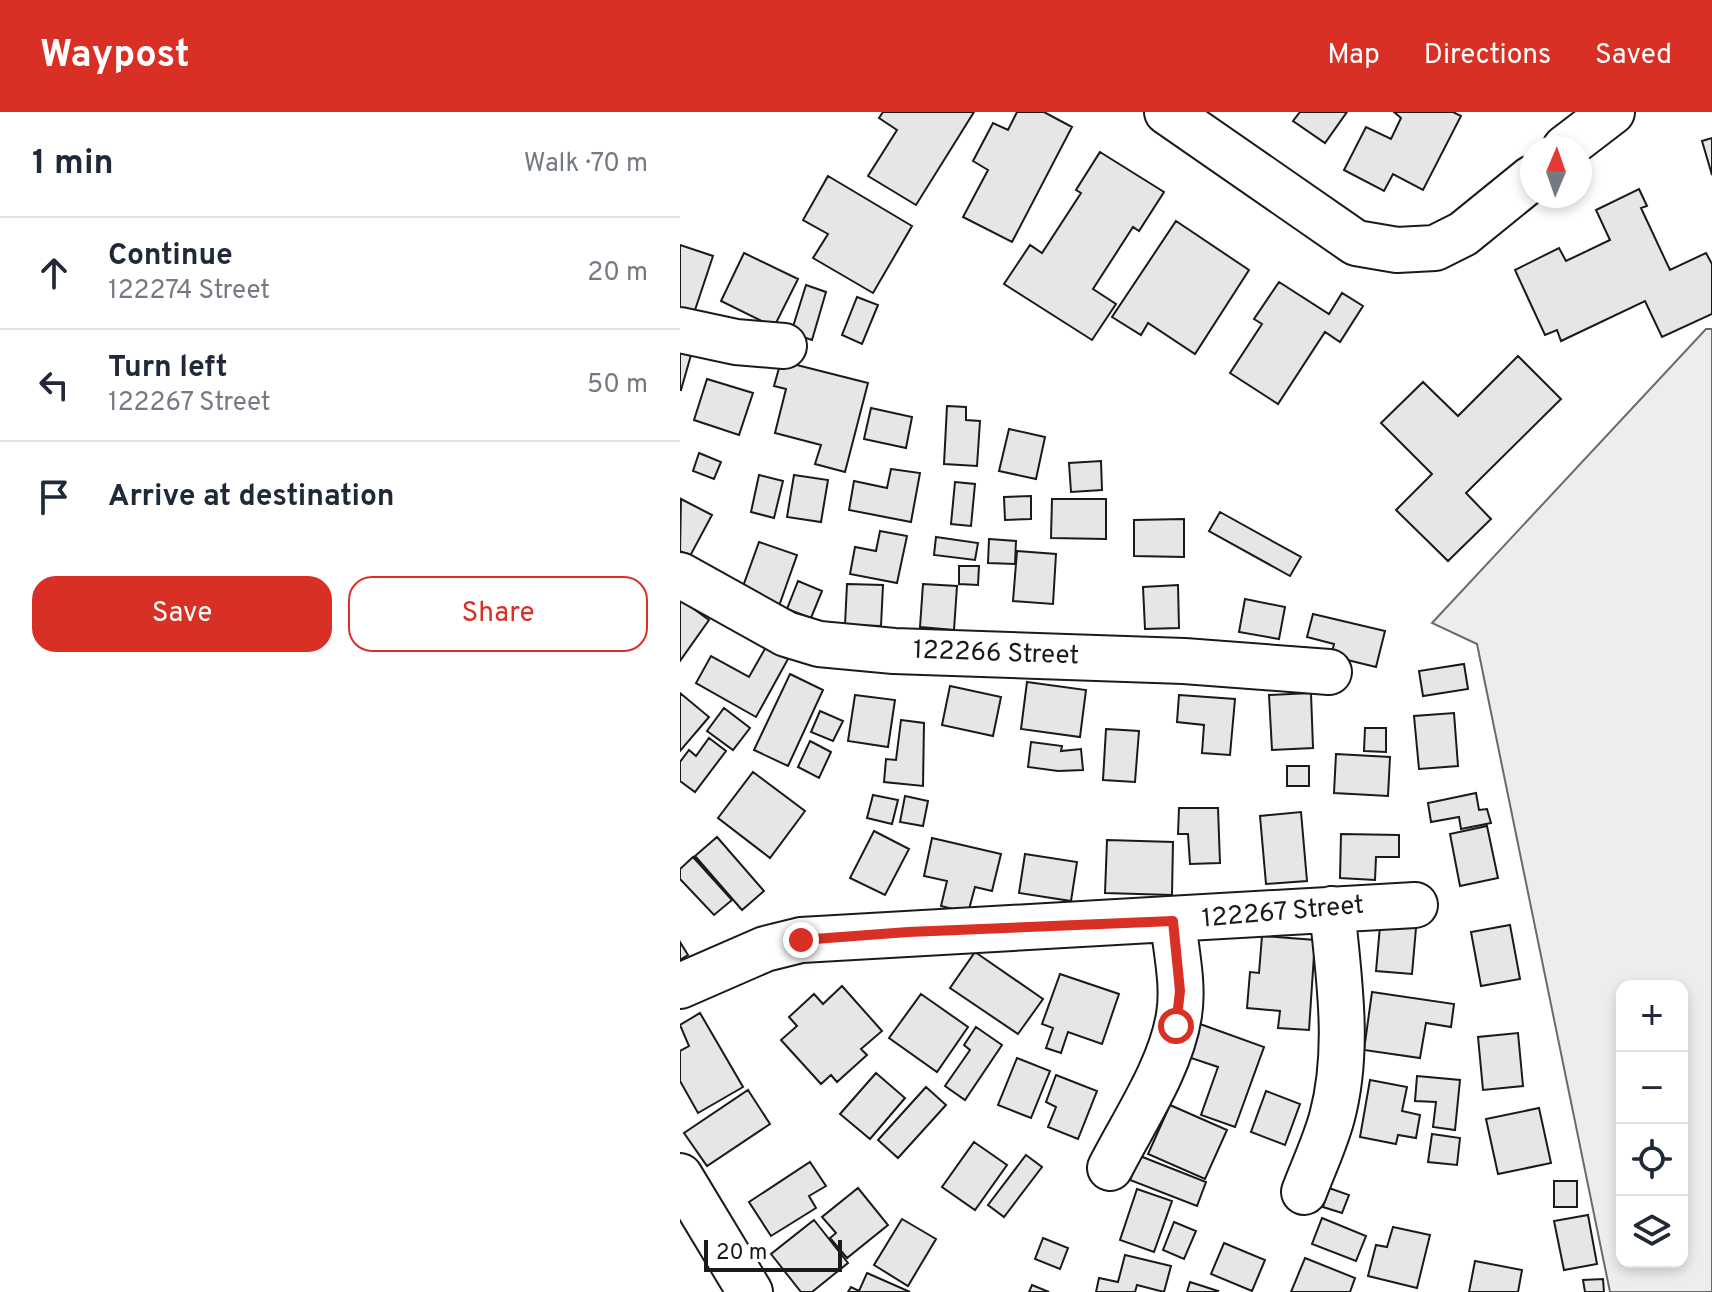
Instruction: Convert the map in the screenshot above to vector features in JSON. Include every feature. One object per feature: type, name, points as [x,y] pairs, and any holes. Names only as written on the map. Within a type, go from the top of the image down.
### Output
[{"type":"street","points":[[1167,112],[1356,243],[1383,248],[1435,248],[1495,212],[1520,189]]},
{"type":"street","points":[[1581,136],[1612,112]]},
{"type":"street","points":[[680,330],[736,342],[784,346]]},
{"type":"street","name":"122266 Street","points":[[680,575],[786,634],[819,644],[894,651],[1184,661],[1329,672]]},
{"type":"street","name":"122267 Street","points":[[680,986],[765,949],[801,940],[1415,905]]},
{"type":"street","points":[[1304,1192],[1332,1117],[1339,1073],[1343,1020],[1332,909]]},
{"type":"street","points":[[1110,1168],[1161,1066],[1176,1026],[1180,991],[1173,921]]},
{"type":"street","points":[[680,1176],[750,1292]]},
{"type":"shaded area","points":[[1706,329],[1712,329],[1712,1292],[1610,1292],[1477,644],[1432,623]]},
{"type":"building","points":[[883,112],[974,112],[916,205],[868,176],[897,130],[879,118]]},
{"type":"building","points":[[1017,112],[1044,112],[1072,127],[1012,242],[963,217],[988,170],[973,161],[993,123],[1008,130]]},
{"type":"building","points":[[1300,112],[1347,112],[1325,143],[1293,121]]},
{"type":"building","points":[[1394,112],[1453,112],[1461,116],[1423,190],[1393,174],[1384,191],[1344,170],[1366,127],[1391,139],[1401,118]]},
{"type":"building","points":[[1712,138],[1712,175],[1702,141]]},
{"type":"building","points":[[1100,152],[1164,192],[1139,231],[1133,227],[1093,289],[1116,304],[1092,340],[1004,284],[1030,245],[1042,253],[1081,193],[1076,190]]},
{"type":"building","points":[[828,176],[912,226],[873,293],[813,258],[828,234],[803,220]]},
{"type":"building","points":[[1639,189],[1647,206],[1641,208],[1670,270],[1706,253],[1712,264],[1712,314],[1662,337],[1645,301],[1561,341],[1557,330],[1545,335],[1515,270],[1559,248],[1566,261],[1610,240],[1596,210]]},
{"type":"building","points":[[1176,221],[1249,270],[1195,354],[1148,323],[1141,335],[1112,317]]},
{"type":"building","points":[[680,245],[713,256],[692,319],[680,315]]},
{"type":"building","points":[[744,253],[798,279],[774,327],[721,301]]},
{"type":"building","points":[[1279,282],[1329,314],[1342,293],[1363,306],[1340,342],[1325,332],[1278,404],[1230,373],[1262,324],[1254,319]]},
{"type":"building","points":[[806,285],[826,292],[812,340],[791,333]]},
{"type":"building","points":[[857,297],[878,305],[862,344],[842,335]]},
{"type":"building","points":[[680,352],[691,355],[681,390],[680,390]]},
{"type":"building","points":[[1518,356],[1561,399],[1466,493],[1491,519],[1448,561],[1396,510],[1432,474],[1381,423],[1423,382],[1458,416]]},
{"type":"building","points":[[781,361],[868,383],[845,472],[815,464],[821,445],[775,433],[786,389],[774,386]]},
{"type":"building","points":[[707,379],[753,393],[739,435],[694,420]]},
{"type":"building","points":[[947,406],[966,407],[966,420],[980,421],[977,466],[944,464]]},
{"type":"building","points":[[871,408],[912,417],[906,448],[864,439]]},
{"type":"building","points":[[1009,429],[1045,437],[1036,479],[999,471]]},
{"type":"building","points":[[699,453],[721,462],[714,479],[693,471]]},
{"type":"building","points":[[1101,461],[1102,490],[1071,492],[1069,463]]},
{"type":"building","points":[[891,469],[920,473],[911,522],[849,510],[854,481],[887,488]]},
{"type":"building","points":[[759,475],[783,481],[774,518],[751,512]]},
{"type":"building","points":[[794,475],[828,480],[821,522],[787,517]]},
{"type":"building","points":[[955,482],[975,484],[971,526],[951,524]]},
{"type":"building","points":[[1031,496],[1031,519],[1005,520],[1004,497]]},
{"type":"building","points":[[681,499],[712,515],[690,556],[680,551]]},
{"type":"building","points":[[1052,499],[1106,499],[1106,539],[1051,538]]},
{"type":"building","points":[[1220,512],[1301,557],[1290,576],[1209,531]]},
{"type":"building","points":[[1184,519],[1184,557],[1134,556],[1134,520]]},
{"type":"building","points":[[880,531],[907,536],[897,583],[850,574],[855,547],[876,551]]},
{"type":"building","points":[[936,537],[978,543],[975,560],[934,555]]},
{"type":"building","points":[[989,539],[1016,541],[1015,564],[988,563]]},
{"type":"building","points":[[759,542],[797,555],[779,606],[741,592]]},
{"type":"building","points":[[1017,551],[1056,554],[1053,604],[1013,601]]},
{"type":"building","points":[[959,566],[979,566],[978,585],[959,584]]},
{"type":"building","points":[[798,581],[822,591],[811,618],[787,609]]},
{"type":"building","points":[[847,584],[883,585],[881,626],[845,625]]},
{"type":"building","points":[[923,584],[957,586],[954,630],[920,627]]},
{"type":"building","points":[[1178,585],[1179,628],[1145,629],[1143,587]]},
{"type":"building","points":[[680,599],[709,620],[680,661]]},
{"type":"building","points":[[1245,599],[1285,607],[1279,639],[1239,632]]},
{"type":"building","points":[[1313,614],[1385,631],[1376,667],[1331,656],[1334,644],[1307,637]]},
{"type":"building","points":[[766,647],[788,659],[756,717],[696,683],[711,656],[749,677]]},
{"type":"building","points":[[1464,664],[1468,689],[1423,696],[1419,671]]},
{"type":"building","points":[[790,674],[823,690],[788,766],[754,750]]},
{"type":"building","points":[[1027,682],[1086,690],[1080,737],[1021,729]]},
{"type":"building","points":[[950,686],[1001,697],[993,736],[942,725]]},
{"type":"building","points":[[680,693],[709,717],[680,751]]},
{"type":"building","points":[[1311,693],[1313,748],[1272,750],[1269,695]]},
{"type":"building","points":[[855,695],[895,700],[888,747],[848,741]]},
{"type":"building","points":[[1179,695],[1235,699],[1230,755],[1202,753],[1204,725],[1177,722]]},
{"type":"building","points":[[724,708],[750,728],[733,750],[707,731]]},
{"type":"building","points":[[820,711],[843,721],[833,741],[811,732]]},
{"type":"building","points":[[1454,713],[1458,766],[1419,769],[1414,716]]},
{"type":"building","points":[[901,720],[924,723],[923,786],[884,782],[886,759],[896,760]]},
{"type":"building","points":[[1365,728],[1386,728],[1386,752],[1364,751]]},
{"type":"building","points":[[1106,729],[1139,731],[1135,782],[1103,780]]},
{"type":"building","points":[[709,738],[726,751],[695,792],[680,781],[680,762],[689,750],[696,756]]},
{"type":"building","points":[[810,741],[831,752],[819,778],[798,767]]},
{"type":"building","points":[[1031,742],[1062,746],[1061,751],[1081,749],[1083,770],[1028,767]]},
{"type":"building","points":[[1336,754],[1390,757],[1388,796],[1334,793]]},
{"type":"building","points":[[1287,766],[1309,766],[1309,786],[1287,786]]},
{"type":"building","points":[[753,772],[805,811],[770,858],[718,818]]},
{"type":"building","points":[[1476,793],[1479,810],[1487,809],[1491,823],[1461,829],[1459,817],[1431,822],[1428,803]]},
{"type":"building","points":[[873,795],[898,800],[892,824],[867,818]]},
{"type":"building","points":[[905,796],[928,801],[923,826],[900,822]]},
{"type":"building","points":[[1179,808],[1218,808],[1220,863],[1190,864],[1188,834],[1178,834]]},
{"type":"building","points":[[1301,812],[1307,881],[1266,884],[1260,816]]},
{"type":"building","points":[[1487,826],[1498,878],[1460,886],[1450,834]]},
{"type":"building","points":[[874,831],[909,849],[885,895],[850,878]]},
{"type":"building","points":[[1341,834],[1399,835],[1399,857],[1376,857],[1375,880],[1340,878]]},
{"type":"building","points":[[717,837],[764,891],[742,910],[695,856]]},
{"type":"building","points":[[932,838],[1001,854],[992,891],[975,887],[968,913],[941,906],[947,881],[924,876]]},
{"type":"building","points":[[1107,840],[1173,842],[1172,895],[1105,893]]},
{"type":"building","points":[[1025,854],[1077,862],[1071,901],[1019,893]]},
{"type":"building","points":[[693,857],[732,900],[714,915],[680,879],[680,869]]},
{"type":"building","points":[[1510,925],[1520,979],[1481,986],[1471,932]]},
{"type":"building","points":[[1380,926],[1416,928],[1412,974],[1376,971]]},
{"type":"building","points":[[1262,936],[1315,940],[1309,1030],[1278,1028],[1280,1011],[1247,1008],[1250,972],[1259,973]]},
{"type":"building","points":[[680,942],[688,955],[680,960]]},
{"type":"building","points":[[975,952],[1043,999],[1018,1034],[950,988]]},
{"type":"building","points":[[1060,974],[1119,994],[1102,1044],[1068,1032],[1061,1053],[1046,1048],[1053,1028],[1042,1024]]},
{"type":"building","points":[[842,986],[882,1031],[861,1049],[867,1055],[837,1082],[831,1075],[821,1084],[781,1040],[797,1026],[789,1017],[814,994],[823,1004]]},
{"type":"building","points":[[1372,992],[1454,1004],[1451,1027],[1426,1023],[1420,1058],[1364,1050]]},
{"type":"building","points":[[921,994],[968,1027],[937,1072],[889,1038]]},
{"type":"building","points":[[700,1013],[743,1087],[698,1113],[680,1081],[680,1051],[689,1046],[680,1025]]},
{"type":"building","points":[[1200,1024],[1264,1047],[1235,1127],[1201,1115],[1218,1067],[1188,1057]]},
{"type":"building","points":[[976,1027],[1002,1045],[965,1100],[945,1086],[970,1050],[964,1045]]},
{"type":"building","points":[[1518,1033],[1523,1086],[1483,1090],[1478,1037]]},
{"type":"building","points":[[1017,1058],[1050,1071],[1031,1118],[998,1105]]},
{"type":"building","points":[[876,1073],[905,1098],[870,1139],[840,1114]]},
{"type":"building","points":[[1056,1075],[1097,1091],[1078,1139],[1048,1127],[1056,1107],[1046,1102]]},
{"type":"building","points":[[1417,1076],[1460,1080],[1455,1130],[1433,1127],[1436,1102],[1415,1101]]},
{"type":"building","points":[[1370,1080],[1407,1087],[1402,1111],[1420,1115],[1416,1138],[1398,1135],[1396,1144],[1360,1137]]},
{"type":"building","points":[[926,1087],[946,1105],[898,1158],[878,1140]]},
{"type":"building","points":[[748,1090],[770,1124],[707,1166],[684,1133]]},
{"type":"building","points":[[1266,1091],[1300,1104],[1285,1145],[1251,1132]]},
{"type":"building","points":[[1170,1105],[1227,1130],[1205,1179],[1148,1154]]},
{"type":"building","points":[[1539,1108],[1551,1163],[1498,1174],[1486,1119]]},
{"type":"building","points":[[1432,1134],[1460,1138],[1457,1165],[1428,1162]]},
{"type":"building","points":[[974,1142],[1007,1165],[975,1210],[942,1187]]},
{"type":"building","points":[[1026,1155],[1042,1167],[1004,1217],[988,1205]]},
{"type":"building","points":[[1140,1156],[1206,1182],[1197,1206],[1130,1180]]},
{"type":"building","points":[[810,1162],[826,1186],[809,1196],[816,1208],[771,1236],[749,1202]]},
{"type":"building","points":[[1554,1181],[1577,1181],[1577,1207],[1554,1207]]},
{"type":"building","points":[[858,1188],[888,1225],[847,1258],[830,1238],[836,1233],[822,1217]]},
{"type":"building","points":[[1329,1188],[1349,1195],[1342,1213],[1323,1207]]},
{"type":"building","points":[[1137,1189],[1172,1201],[1154,1252],[1120,1240]]},
{"type":"building","points":[[1588,1215],[1597,1264],[1564,1270],[1554,1221]]},
{"type":"building","points":[[1322,1218],[1366,1236],[1356,1261],[1312,1244]]},
{"type":"building","points":[[902,1219],[936,1239],[908,1286],[874,1265]]},
{"type":"building","points":[[814,1220],[848,1263],[812,1292],[801,1292],[771,1254]]},
{"type":"building","points":[[1174,1222],[1196,1231],[1184,1259],[1163,1250]]},
{"type":"building","points":[[1393,1227],[1430,1235],[1417,1288],[1368,1276],[1376,1245],[1387,1247]]},
{"type":"building","points":[[1043,1238],[1068,1248],[1060,1269],[1035,1259]]},
{"type":"building","points":[[1224,1243],[1265,1260],[1252,1291],[1211,1274]]},
{"type":"building","points":[[1125,1255],[1171,1266],[1164,1292],[1137,1285],[1135,1292],[1096,1292],[1099,1278],[1118,1282]]},
{"type":"building","points":[[1305,1258],[1355,1278],[1350,1292],[1291,1292]]},
{"type":"building","points":[[1475,1261],[1522,1270],[1518,1292],[1469,1292]]},
{"type":"building","points":[[867,1273],[910,1292],[848,1292],[851,1287],[859,1291]]},
{"type":"building","points":[[1603,1279],[1604,1292],[1585,1292],[1583,1280]]},
{"type":"building","points":[[1190,1282],[1218,1291],[1187,1292]]},
{"type":"building","points":[[1032,1285],[1049,1292],[1029,1292]]},
{"type":"route","points":[[801,940],[908,932],[1173,921],[1180,991],[1176,1026]]}]
